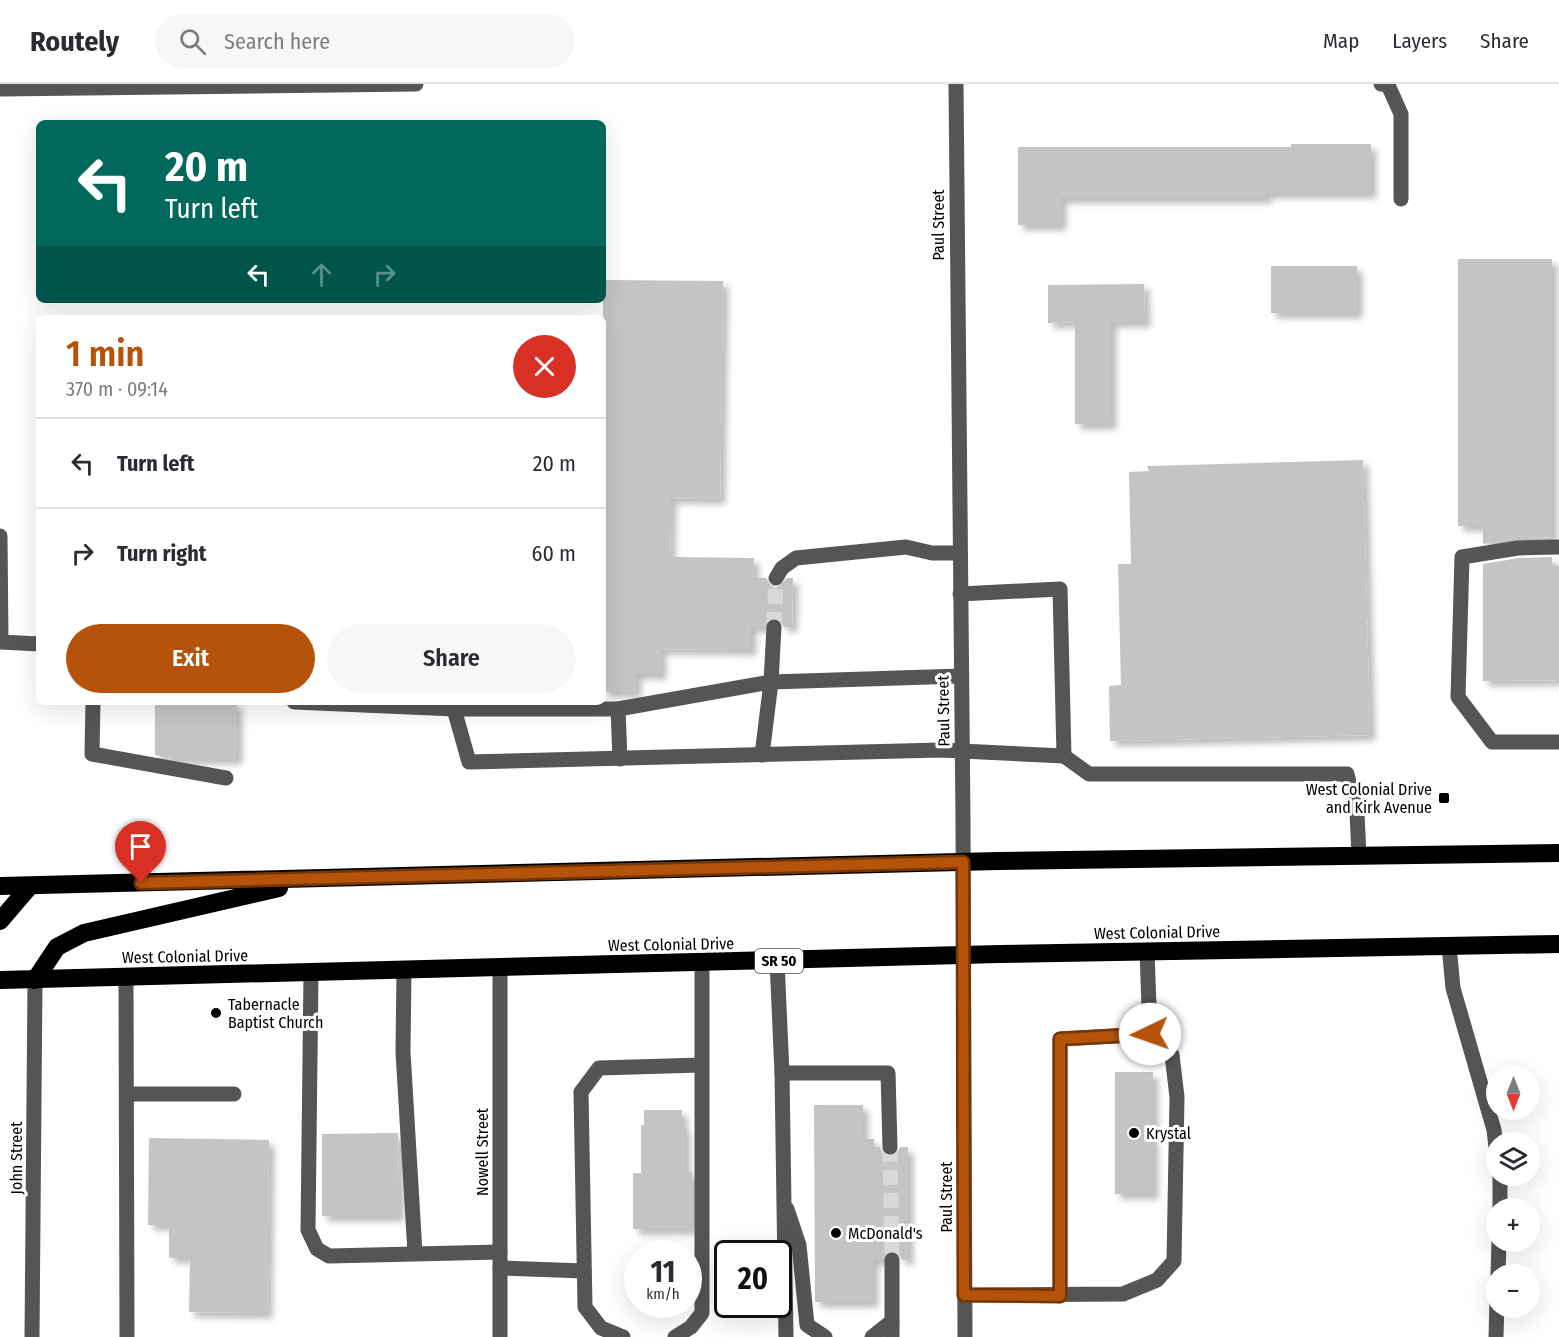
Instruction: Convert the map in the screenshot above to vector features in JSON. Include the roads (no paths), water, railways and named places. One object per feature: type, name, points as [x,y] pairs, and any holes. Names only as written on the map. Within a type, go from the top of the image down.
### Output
[{"type":"highway","points":[[0,886],[963,862],[1559,853]]},
{"type":"highway","points":[[35,980],[57,947],[84,933],[319,879]]},
{"type":"highway","points":[[0,921],[30,886]]},
{"type":"highway","name":"West Colonial Drive","points":[[0,980],[1147,951],[1559,944]]},
{"type":"street","points":[[0,89],[416,84]]},
{"type":"street","name":"Paul Street","points":[[956,84],[958,553],[963,862],[964,1337]]},
{"type":"street","points":[[1382,84],[1388,85],[1401,114],[1401,199]]},
{"type":"street","points":[[0,536],[1,642],[36,644]]},
{"type":"street","points":[[776,578],[782,568],[796,558],[906,547],[932,553],[958,553]]},
{"type":"street","points":[[1559,547],[1518,548],[1461,557],[1458,696],[1492,742],[1559,742]]},
{"type":"street","points":[[960,594],[1060,589],[1064,756]]},
{"type":"street","points":[[762,755],[771,682],[774,627]]},
{"type":"street","points":[[414,705],[618,709],[771,682],[961,676]]},
{"type":"street","points":[[93,705],[92,754],[226,778]]},
{"type":"street","points":[[454,706],[469,762],[962,750],[1064,756],[1089,774],[1347,774],[1357,813],[1359,856]]},
{"type":"street","points":[[618,709],[620,759]]},
{"type":"street","points":[[1449,946],[1453,988],[1494,1132]]},
{"type":"street","points":[[1147,951],[1150,1034]]},
{"type":"street","points":[[777,961],[782,1073],[782,1195],[786,1337]]},
{"type":"street","points":[[675,1337],[691,1327],[702,1313],[702,963]]},
{"type":"street","name":"Nowell Street","points":[[500,967],[500,1337]]},
{"type":"street","points":[[404,970],[403,1052],[415,1253]]},
{"type":"street","points":[[311,972],[308,1230],[317,1249],[328,1256],[500,1252]]},
{"type":"street","points":[[126,977],[127,1337]]},
{"type":"street","name":"John Street","points":[[32,1337],[35,980]]},
{"type":"street","points":[[964,1295],[1060,1296],[1123,1294],[1157,1280],[1174,1261],[1177,1097],[1172,1054],[1150,1034],[1060,1039],[1060,1296]]},
{"type":"street","points":[[623,1337],[601,1328],[585,1307],[581,1092],[599,1068],[701,1065]]},
{"type":"street","points":[[782,1073],[888,1073],[890,1146]]},
{"type":"street","points":[[127,1094],[234,1094]]},
{"type":"street","points":[[782,1195],[799,1245],[807,1325],[825,1337]]},
{"type":"street","points":[[892,1260],[892,1337]]},
{"type":"street","points":[[500,1268],[584,1271]]},
{"type":"street","points":[[1496,1337],[1497,1318]]},
{"type":"street","points":[[872,1337],[892,1321]]},
{"type":"tunnel","points":[[774,627],[776,578]]},
{"type":"tunnel","points":[[890,1147],[892,1260]]},
{"type":"place","name":"West Colonial Drive and Kirk Avenue","points":[[1444,798]]},
{"type":"place","name":"Tabernacle Baptist Church","points":[[216,1013]]},
{"type":"place","name":"Krystal","points":[[1134,1133]]},
{"type":"place","name":"McDonald's","points":[[836,1233]]}]
